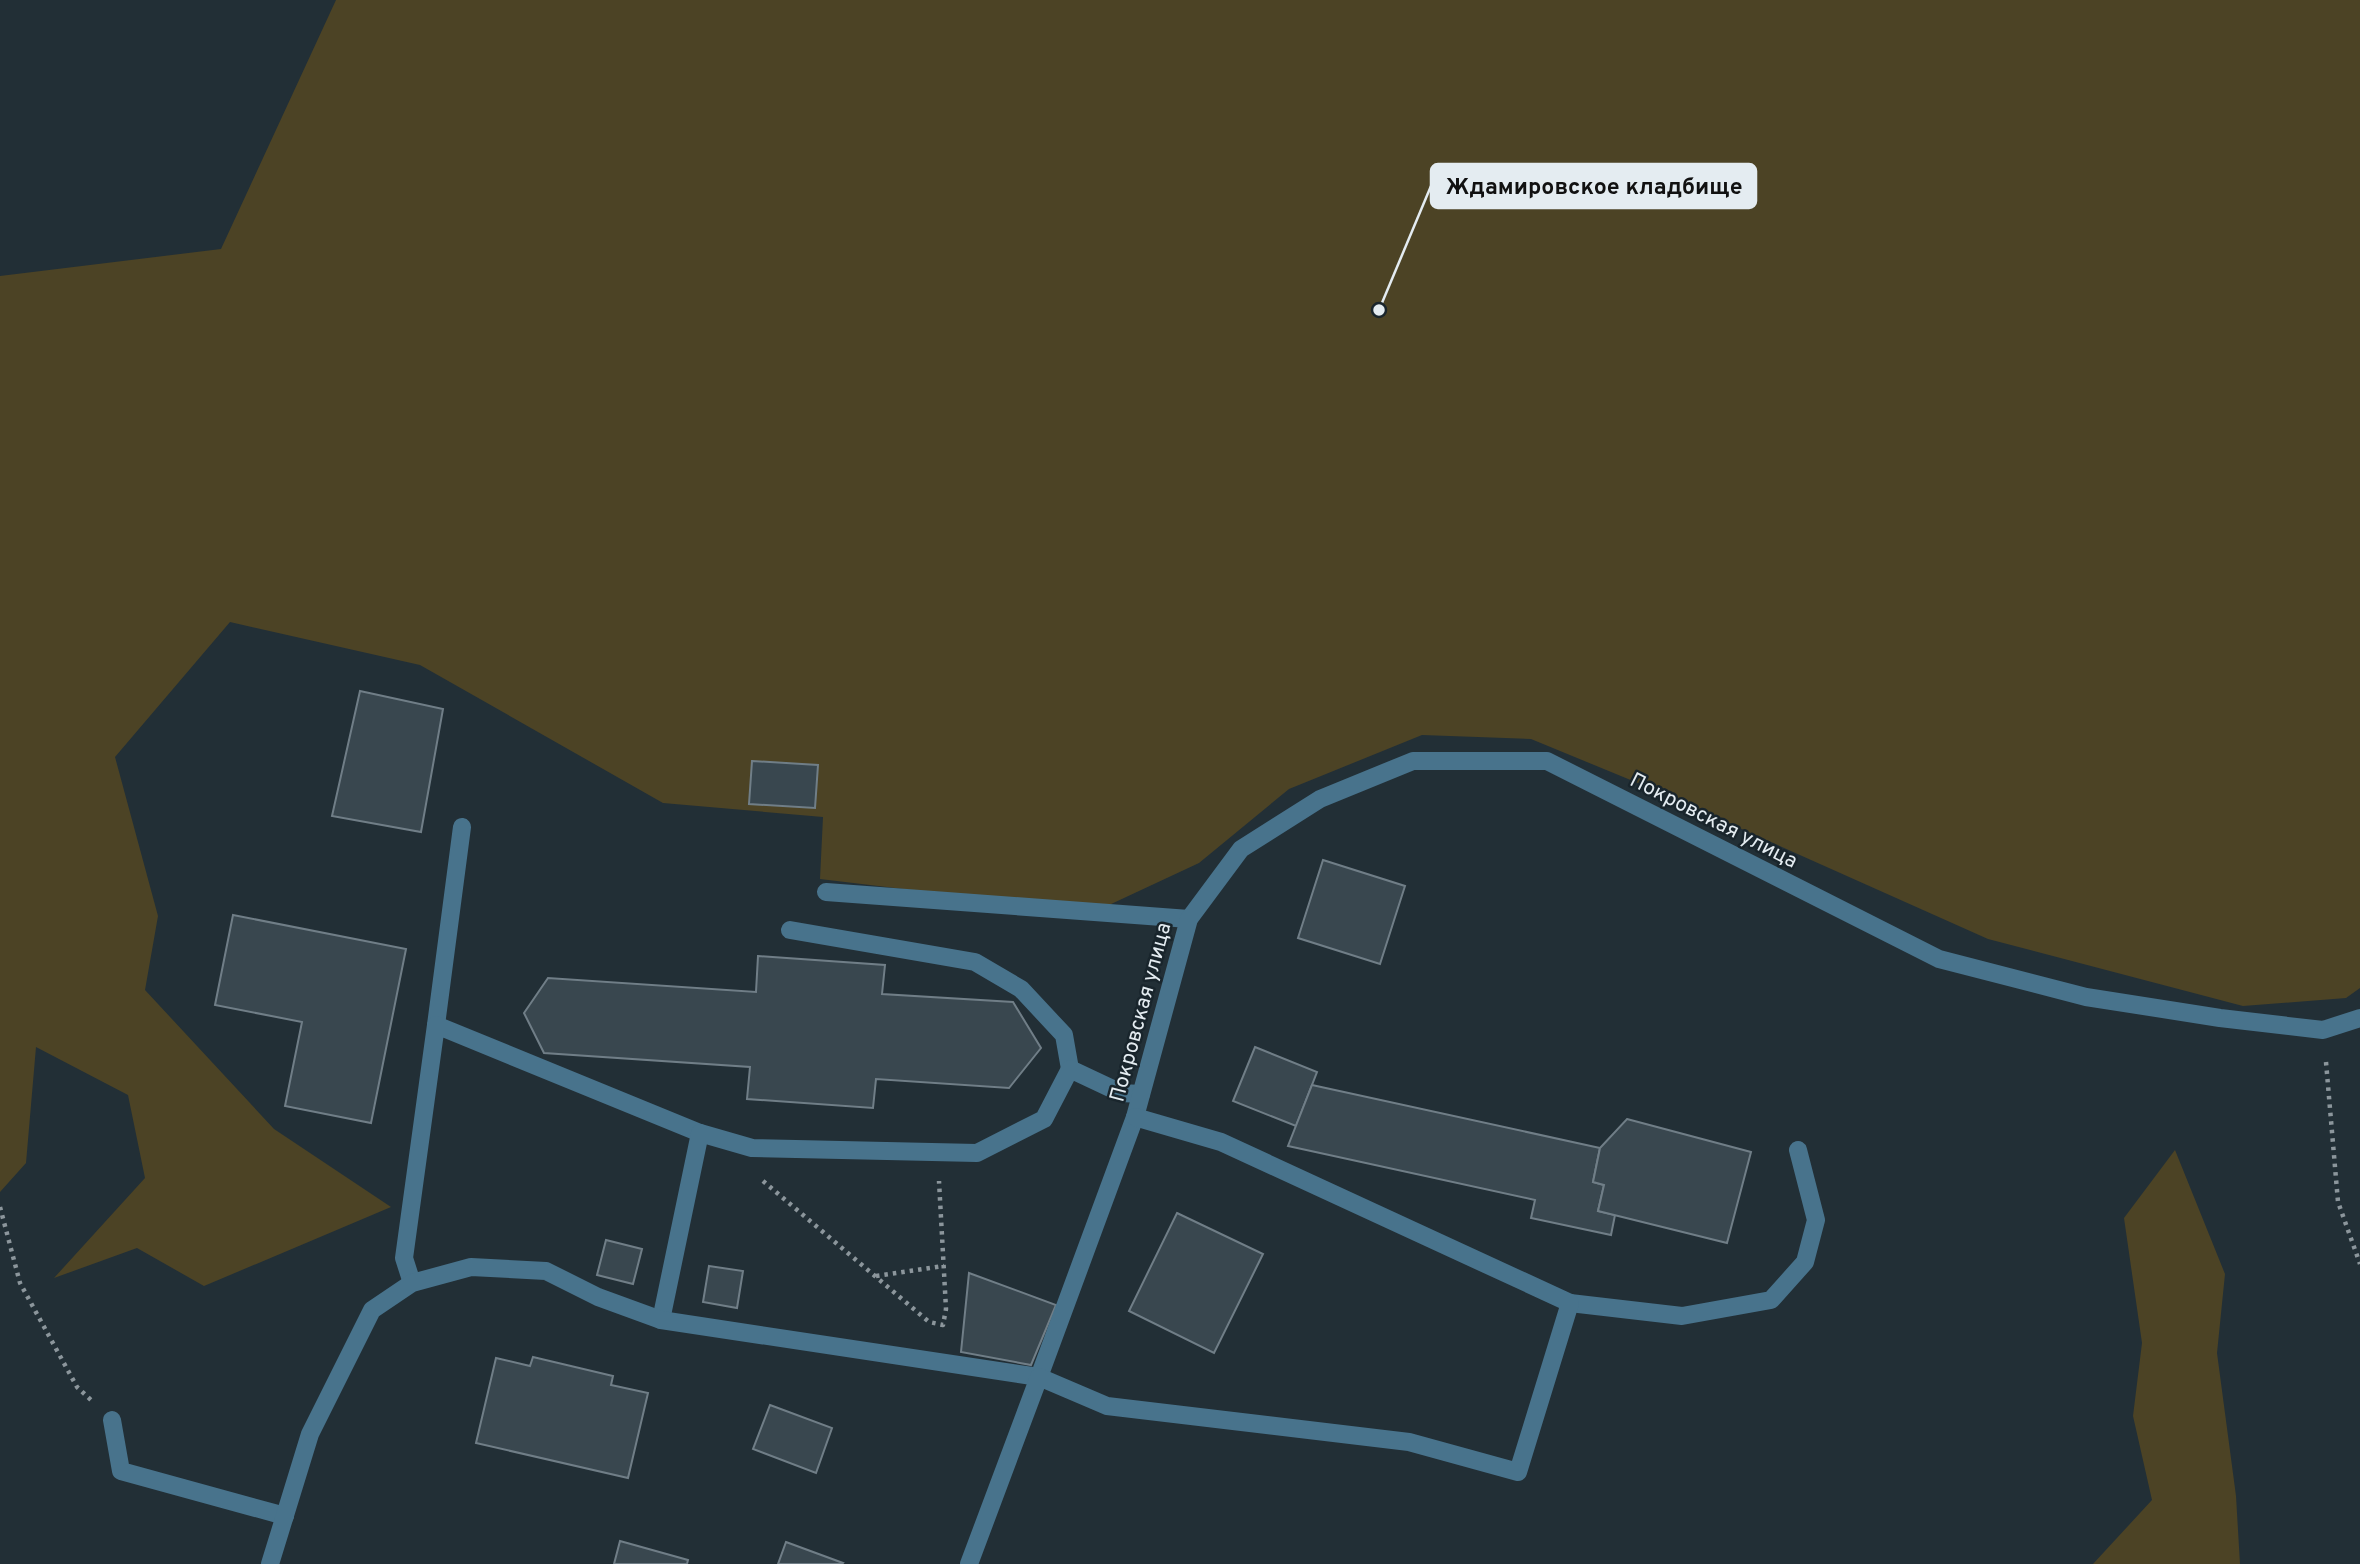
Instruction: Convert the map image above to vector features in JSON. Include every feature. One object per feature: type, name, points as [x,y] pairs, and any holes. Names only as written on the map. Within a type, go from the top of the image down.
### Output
[{"type":"street","name":"Покровская улица","points":[[970,1564],[1135,1117],[1189,919],[1241,849],[1320,799],[1413,761],[1547,761],[1939,958],[2086,997],[2323,1030]]},
{"type":"street","points":[[412,1283],[404,1258],[463,827]]},
{"type":"street","points":[[826,892],[1189,919]]},
{"type":"street","points":[[436,1025],[699,1133],[752,1148],[977,1153],[1044,1119],[1070,1069],[1064,1035],[1021,989],[975,962],[790,930]]},
{"type":"street","points":[[2323,1030],[2360,1018]]},
{"type":"street","points":[[1070,1069],[1121,1093],[1141,1094]]},
{"type":"street","points":[[1135,1117],[1221,1142],[1570,1303],[1682,1316],[1771,1300],[1805,1262],[1816,1220],[1798,1150]]},
{"type":"street","points":[[661,1320],[699,1133]]},
{"type":"street","points":[[270,1564],[310,1434],[372,1310],[412,1283],[471,1267],[546,1271],[598,1297],[661,1320],[1039,1377],[1107,1406],[1409,1442],[1518,1472],[1570,1303]]},
{"type":"street","points":[[112,1420],[121,1471],[285,1516]]},
{"type":"path","points":[[2323,1030],[2338,1202],[2360,1264]]},
{"type":"path","points":[[752,1148],[749,1169],[929,1322],[943,1325],[946,1309],[937,1152]]},
{"type":"path","points":[[0,1207],[20,1283],[76,1387],[112,1420]]},
{"type":"path","points":[[875,1277],[944,1266]]},
{"type":"shaded area","points":[[336,0],[2360,0],[2360,988],[2346,998],[2243,1006],[1988,939],[1650,788],[1531,739],[1422,735],[1289,789],[1199,863],[1094,912],[820,879],[823,817],[663,803],[420,665],[230,622],[115,757],[158,916],[145,990],[274,1129],[391,1207],[204,1286],[137,1248],[54,1278],[145,1178],[128,1095],[36,1047],[26,1163],[0,1192],[0,276],[221,249]]},
{"type":"shaded area","points":[[2175,1150],[2225,1274],[2217,1353],[2236,1496],[2240,1564],[2093,1564],[2152,1500],[2133,1416],[2142,1343],[2124,1218]]},
{"type":"building","points":[[360,691],[443,709],[421,832],[332,816]]},
{"type":"building","points":[[752,761],[818,765],[815,808],[749,804]]},
{"type":"building","points":[[1323,860],[1405,886],[1380,964],[1298,938]]},
{"type":"building","points":[[233,915],[406,949],[371,1123],[285,1106],[302,1022],[215,1005]]},
{"type":"building","points":[[758,956],[885,965],[882,994],[1013,1002],[1041,1048],[1009,1088],[876,1079],[873,1108],[747,1099],[750,1067],[544,1053],[524,1013],[548,978],[756,992]]},
{"type":"building","points":[[1255,1047],[1317,1072],[1296,1126],[1233,1101]]},
{"type":"building","points":[[1312,1085],[1600,1148],[1593,1182],[1604,1185],[1598,1211],[1615,1215],[1611,1235],[1531,1218],[1535,1200],[1288,1146]]},
{"type":"building","points":[[1627,1119],[1751,1152],[1727,1243],[1598,1211],[1604,1185],[1593,1182],[1600,1148]]},
{"type":"building","points":[[1177,1213],[1263,1254],[1214,1353],[1129,1311]]},
{"type":"building","points":[[606,1240],[642,1249],[633,1284],[597,1275]]},
{"type":"building","points":[[709,1266],[743,1271],[737,1308],[703,1302]]},
{"type":"building","points":[[969,1273],[1056,1305],[1031,1365],[961,1352]]},
{"type":"building","points":[[533,1357],[613,1376],[611,1385],[648,1393],[628,1478],[476,1443],[496,1358],[530,1366]]},
{"type":"building","points":[[770,1405],[832,1428],[816,1473],[753,1449]]},
{"type":"building","points":[[620,1541],[688,1560],[687,1564],[614,1564]]},
{"type":"building","points":[[786,1542],[843,1563],[778,1564]]},
{"type":"place","name":"Ждамировское кладбище","points":[[1379,310]]}]
